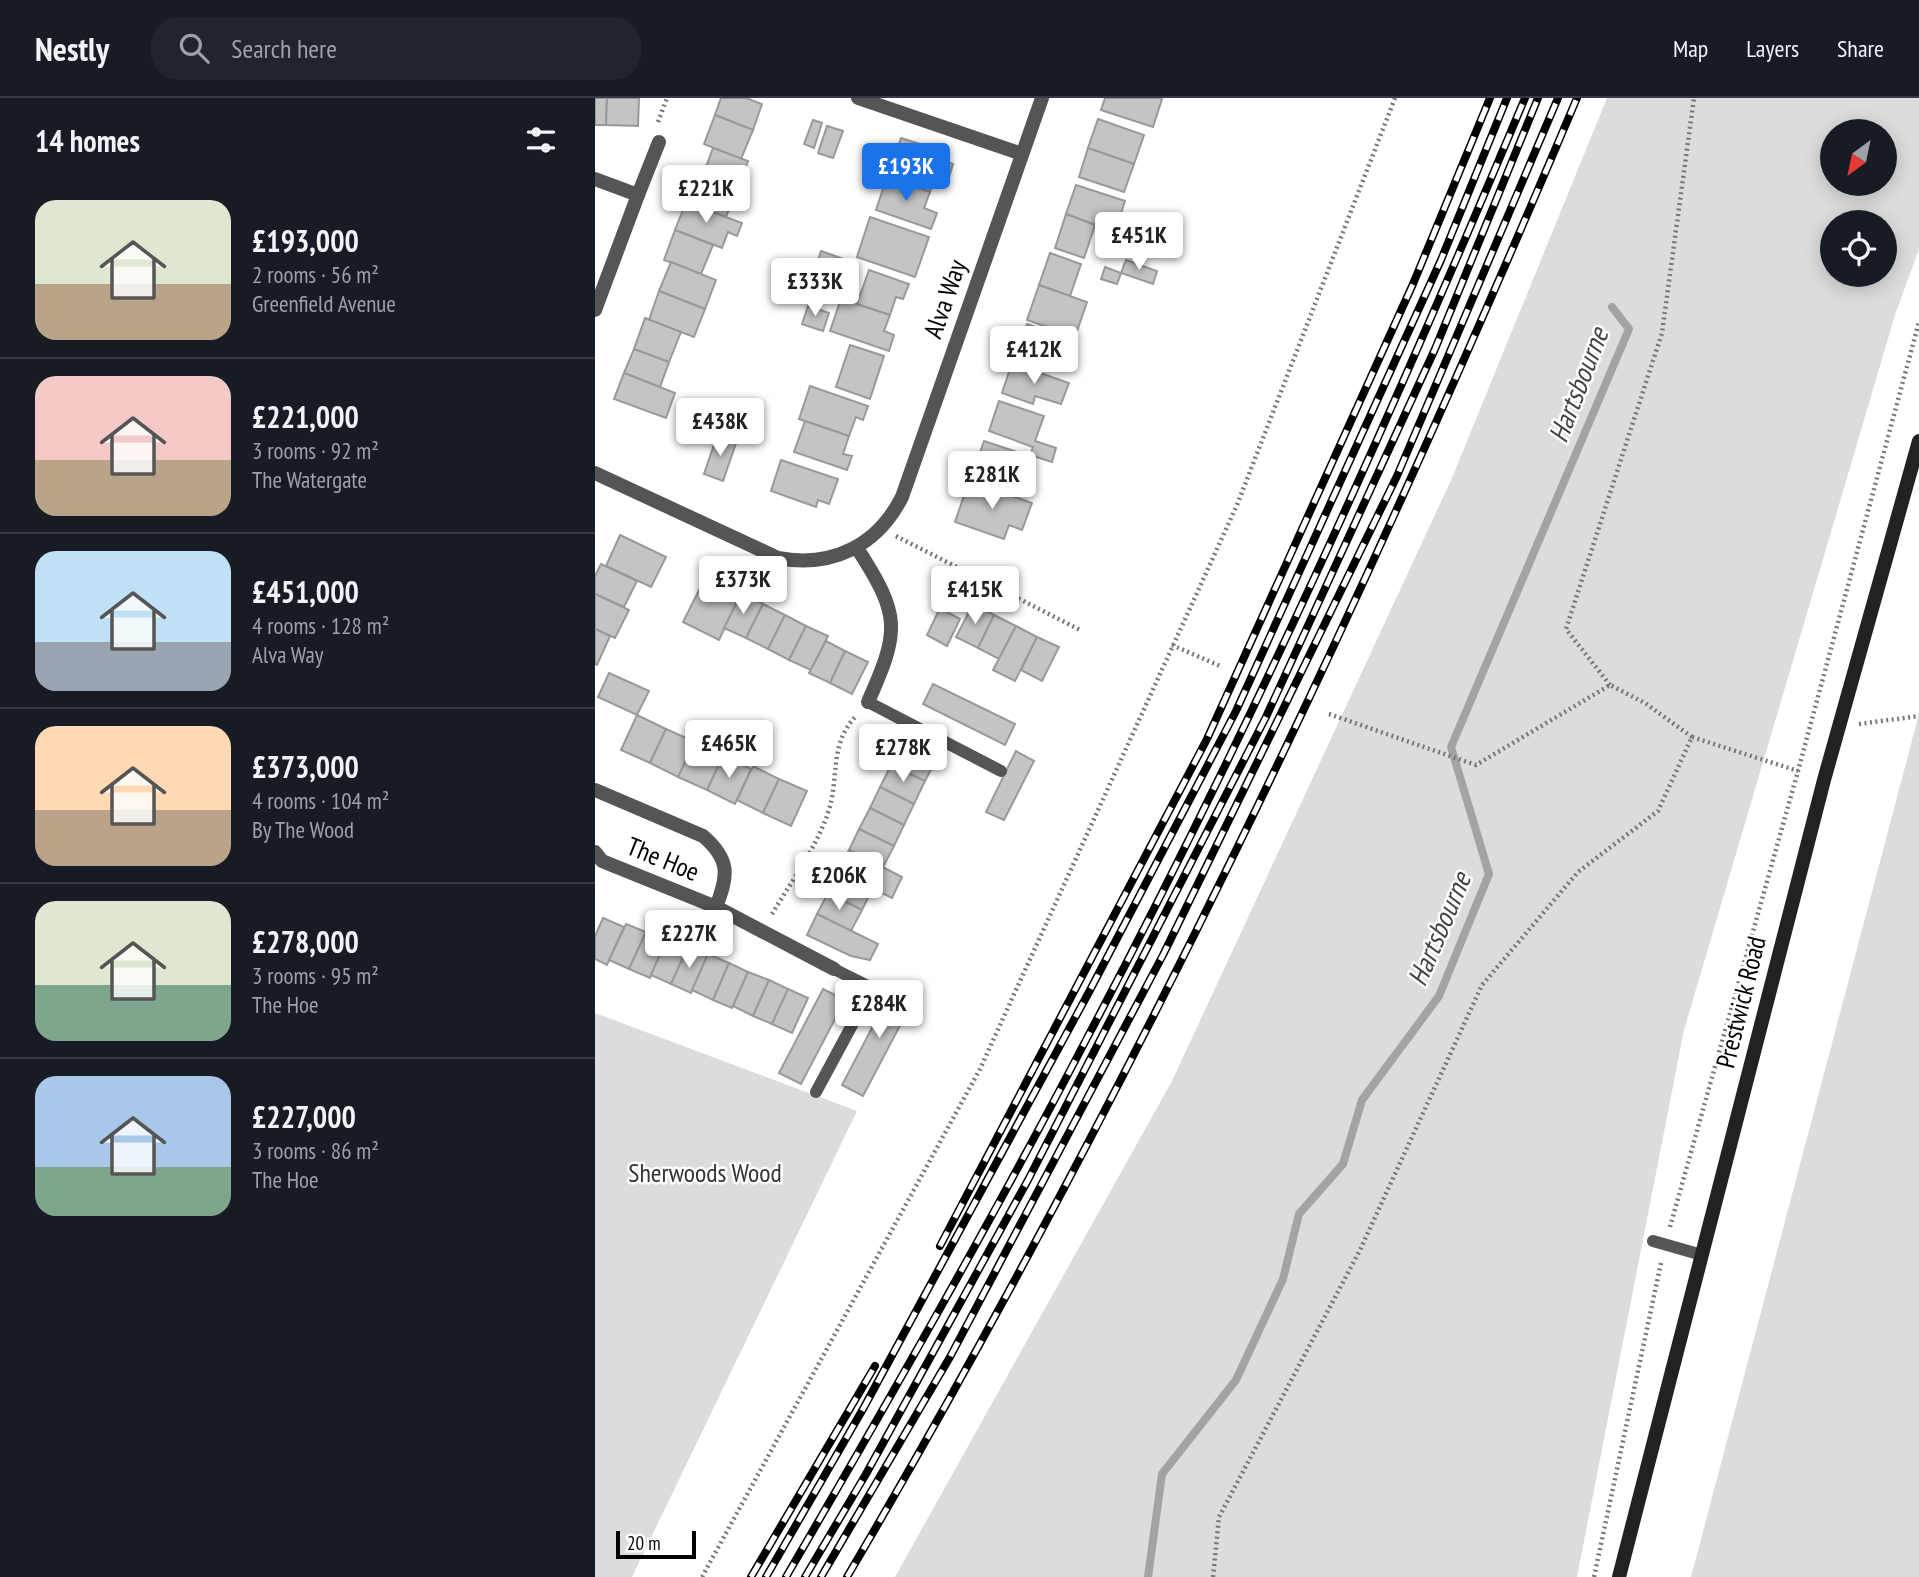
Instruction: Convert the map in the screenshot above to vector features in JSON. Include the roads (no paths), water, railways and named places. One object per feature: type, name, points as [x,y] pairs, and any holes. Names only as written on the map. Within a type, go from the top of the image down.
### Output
[{"type":"main road","name":"Prestwick Road","points":[[1619,1577],[1839,726],[1919,442]]},
{"type":"street","points":[[858,98],[1022,154]]},
{"type":"street","name":"Alva Way","points":[[596,475],[778,558],[794,561],[822,559],[857,548],[883,529],[906,485],[1042,98]]},
{"type":"street","points":[[595,310],[660,142]]},
{"type":"street","points":[[595,179],[638,195]]},
{"type":"street","points":[[857,548],[882,586],[893,635],[890,653],[868,702]]},
{"type":"street","name":"The Hoe","points":[[595,790],[703,836],[714,846],[723,860],[726,879],[716,907]]},
{"type":"street","name":"The Hoe","points":[[595,852],[602,861],[716,907],[834,969]]},
{"type":"lane","points":[[868,702],[1001,771]]},
{"type":"lane","points":[[816,1092],[872,988],[834,969]]},
{"type":"lane","points":[[1659,1243],[1702,1255]]},
{"type":"waterway","name":"Hartsbourne","points":[[1148,1577],[1162,1474],[1236,1380],[1283,1279],[1299,1214],[1343,1164],[1362,1100],[1439,996],[1489,874],[1451,747],[1629,329],[1612,307]]},
{"type":"railway","points":[[940,1246],[1207,739],[1413,284],[1490,98]]},
{"type":"railway","points":[[766,1577],[863,1409],[1089,992],[1236,711],[1441,260],[1507,98]]},
{"type":"railway","points":[[786,1577],[1014,1176],[1204,809],[1370,456],[1525,98]]},
{"type":"railway","points":[[805,1577],[866,1474],[1028,1180],[1266,717],[1435,349],[1538,98]]},
{"type":"railway","points":[[821,1577],[950,1357],[1163,955],[1397,476],[1558,98]]},
{"type":"railway","points":[[847,1577],[950,1398],[1049,1217],[1236,850],[1412,476],[1577,98]]},
{"type":"railway","points":[[751,1577],[875,1366]]},
{"type":"park label","name":"Sherwoods Wood","points":[[705,1173]]}]
